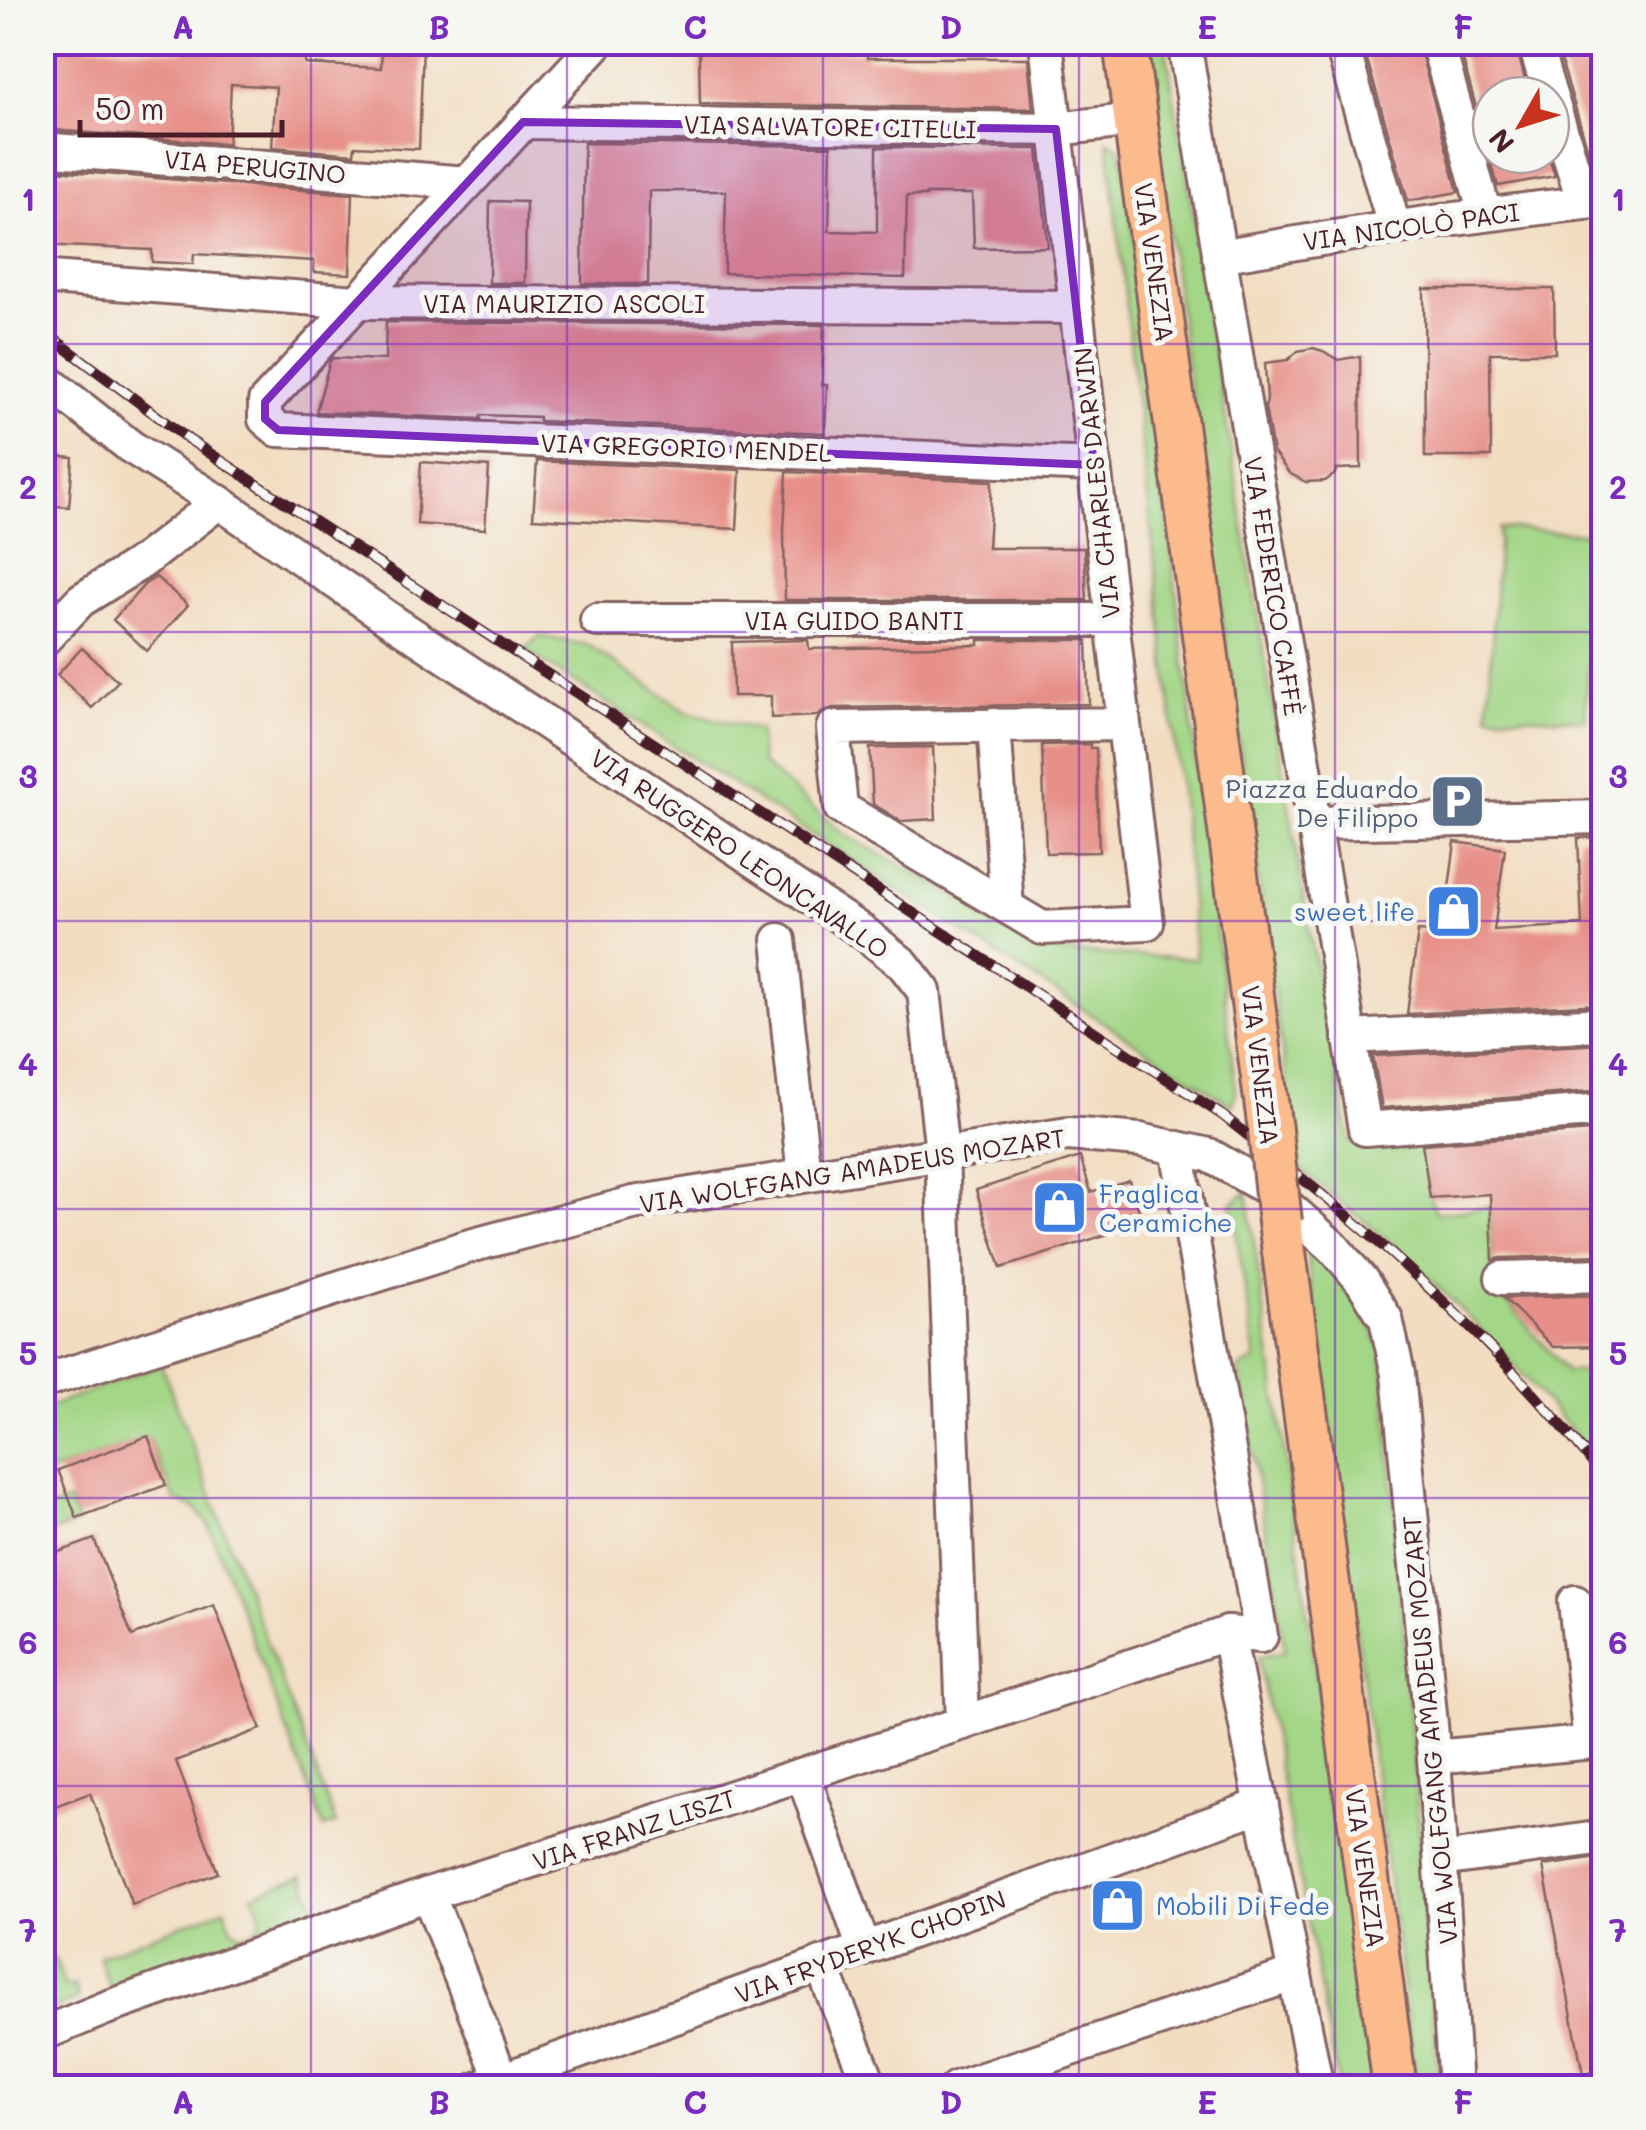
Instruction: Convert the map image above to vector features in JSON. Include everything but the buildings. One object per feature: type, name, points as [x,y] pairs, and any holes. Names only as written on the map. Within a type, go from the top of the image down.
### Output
[{"type":"main road","name":"VIA VENEZIA","points":[[1124,42],[1395,2088]]},
{"type":"street","points":[[356,302],[598,42]]},
{"type":"street","name":"VIA CHARLES DARWIN","points":[[1007,907],[1042,928],[1146,923],[1046,42]]},
{"type":"street","name":"VIA FEDERICO CAFFÈ","points":[[1184,42],[1365,1129],[1604,1110]]},
{"type":"street","points":[[1340,42],[1394,226]]},
{"type":"street","points":[[1437,42],[1485,214]]},
{"type":"street","points":[[1534,42],[1544,75]]},
{"type":"street","name":"VIA SALVATORE CITELLI","points":[[523,122],[1056,129],[1136,120]]},
{"type":"street","points":[[1571,147],[1594,202]]},
{"type":"street","name":"VIA PERUGINO","points":[[42,149],[467,183]]},
{"type":"street","name":"VIA NICOLÒ PACI","points":[[1220,256],[1394,226],[1594,202]]},
{"type":"street","name":"VIA MAURIZIO ASCOLI","points":[[52,278],[356,302],[1076,306]]},
{"type":"street","name":"VIA GREGORIO MENDEL","points":[[356,302],[265,402],[266,419],[278,430],[1094,465]]},
{"type":"street","name":"VIA RUGGERO LEONCAVALLO","points":[[42,377],[131,447],[862,932],[903,964],[924,990],[942,1153],[963,1723]]},
{"type":"street","points":[[42,641],[81,600],[142,562],[219,502]]},
{"type":"street","name":"VIA GUIDO BANTI","points":[[596,620],[1112,620]]},
{"type":"street","points":[[994,724],[1007,907]]},
{"type":"street","points":[[1007,907],[842,808],[834,728],[1124,724]]},
{"type":"street","points":[[1314,823],[1588,817]]},
{"type":"street","points":[[779,940],[804,1175]]},
{"type":"street","points":[[1349,1037],[1604,1024]]},
{"type":"street","name":"VIA WOLFGANG AMADEUS MOZART","points":[[42,1382],[466,1246],[633,1203],[1068,1134],[1140,1140],[1209,1155],[1268,1189],[1333,1247],[1362,1281],[1386,1319],[1398,1374],[1434,1757],[1456,2088]]},
{"type":"street","name":"VIA FRANZ LISZT","points":[[42,2034],[428,1894],[963,1723],[1228,1633],[1261,1636],[1177,1148]]},
{"type":"street","points":[[1502,1278],[1604,1275]]},
{"type":"street","points":[[1434,1757],[1597,1741],[1575,1602]]},
{"type":"street","points":[[1228,1633],[1317,2088]]},
{"type":"street","points":[[804,1774],[864,1949]]},
{"type":"street","name":"VIA FRYDERYK CHOPIN","points":[[495,2085],[1262,1805]]},
{"type":"street","points":[[1441,1860],[1604,1838]]},
{"type":"street","points":[[428,1894],[495,2085]]},
{"type":"street","points":[[822,1964],[871,2088]]},
{"type":"street","points":[[956,2088],[1295,1974]]},
{"type":"highlighted area","points":[[523,122],[1056,129],[1094,465],[278,430],[265,419],[265,402]]},
{"type":"green space","points":[[1142,43],[1165,43],[1307,919],[1350,1142],[1421,1135],[1430,1198],[1436,1213],[1490,1207],[1494,1287],[1567,1372],[1603,1371],[1603,1467],[1498,1347],[1406,1255],[1298,1167]]},
{"type":"green space","points":[[1108,141],[1120,147],[1126,173],[1236,1093],[1232,1105],[525,650],[539,636],[588,645],[687,712],[759,730],[761,763],[842,833],[1058,952],[1196,959]]},
{"type":"green space","points":[[1499,528],[1596,534],[1585,720],[1488,714]]},
{"type":"green space","points":[[1247,1192],[1376,2087],[1339,2087],[1258,1657],[1285,1651],[1239,1369],[1256,1360],[1232,1203]]},
{"type":"green space","points":[[1305,1239],[1357,1289],[1383,1355],[1439,2087],[1416,2087]]},
{"type":"green space","points":[[161,1364],[336,1824],[324,1828],[209,1526],[195,1508],[175,1500],[148,1437],[43,1475],[43,1409]]},
{"type":"green space","points":[[69,1501],[78,1523],[43,1536],[43,1511]]},
{"type":"green space","points":[[303,1875],[316,1909],[109,1987],[99,1956],[226,1908],[235,1930],[250,1933],[260,1920],[252,1895]]},
{"type":"green space","points":[[55,1959],[65,1987],[74,1985],[78,1999],[43,2013],[43,1963]]},
{"type":"railway","points":[[42,330],[188,439],[1222,1115],[1338,1208],[1431,1290],[1533,1394],[1604,1477]]},
{"type":"place","name":"Piazza Eduardo De Filippo","points":[[1457,802]]},
{"type":"place","name":"sweet life","points":[[1454,911]]},
{"type":"place","name":"Fraglica Ceramiche","points":[[1060,1207]]},
{"type":"place","name":"Mobili Di Fede","points":[[1117,1905]]}]
